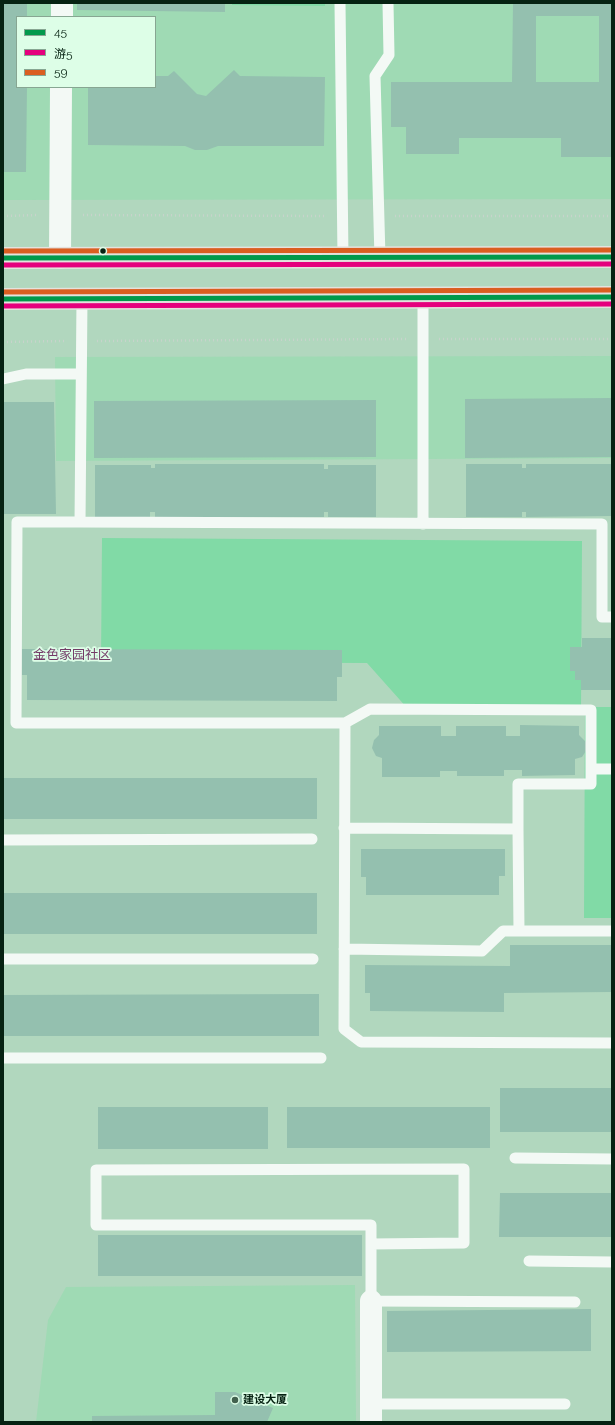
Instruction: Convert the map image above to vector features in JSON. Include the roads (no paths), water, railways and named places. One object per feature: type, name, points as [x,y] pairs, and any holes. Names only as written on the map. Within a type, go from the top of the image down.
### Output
[{"type":"main road","points":[[3,258],[612,257]]},
{"type":"main road","points":[[3,299],[612,297]]},
{"type":"street","points":[[62,3],[62,16]]},
{"type":"street","points":[[60,258],[61,88]]},
{"type":"street","points":[[371,1301],[371,1413]]},
{"type":"lane","points":[[340,3],[343,258]]},
{"type":"lane","points":[[380,258],[375,76],[389,55],[388,3]]},
{"type":"lane","points":[[423,298],[423,524]]},
{"type":"lane","points":[[80,522],[82,299]]},
{"type":"lane","points":[[3,379],[26,374],[81,374]]},
{"type":"lane","points":[[519,931],[518,784],[591,784],[591,710],[370,709],[345,723],[16,723],[17,522],[607,524],[602,617],[612,617]]},
{"type":"lane","points":[[345,723],[344,1028],[361,1042],[612,1043]]},
{"type":"lane","points":[[591,769],[612,770]]},
{"type":"lane","points":[[344,828],[518,829]]},
{"type":"lane","points":[[3,840],[312,839]]},
{"type":"lane","points":[[344,949],[482,951],[503,931],[612,931]]},
{"type":"lane","points":[[3,959],[313,959]]},
{"type":"lane","points":[[3,1058],[321,1058]]},
{"type":"lane","points":[[515,1158],[612,1159]]},
{"type":"lane","points":[[371,1244],[464,1244],[464,1169],[96,1170],[96,1225],[371,1225],[371,1244],[371,1301],[575,1302]]},
{"type":"lane","points":[[529,1261],[612,1262]]},
{"type":"lane","points":[[371,1413],[565,1404]]},
{"type":"place","name":"建设大厦","points":[[235,1400]]},
{"type":"district","name":"金色家园社区","points":[[72,655]]}]
